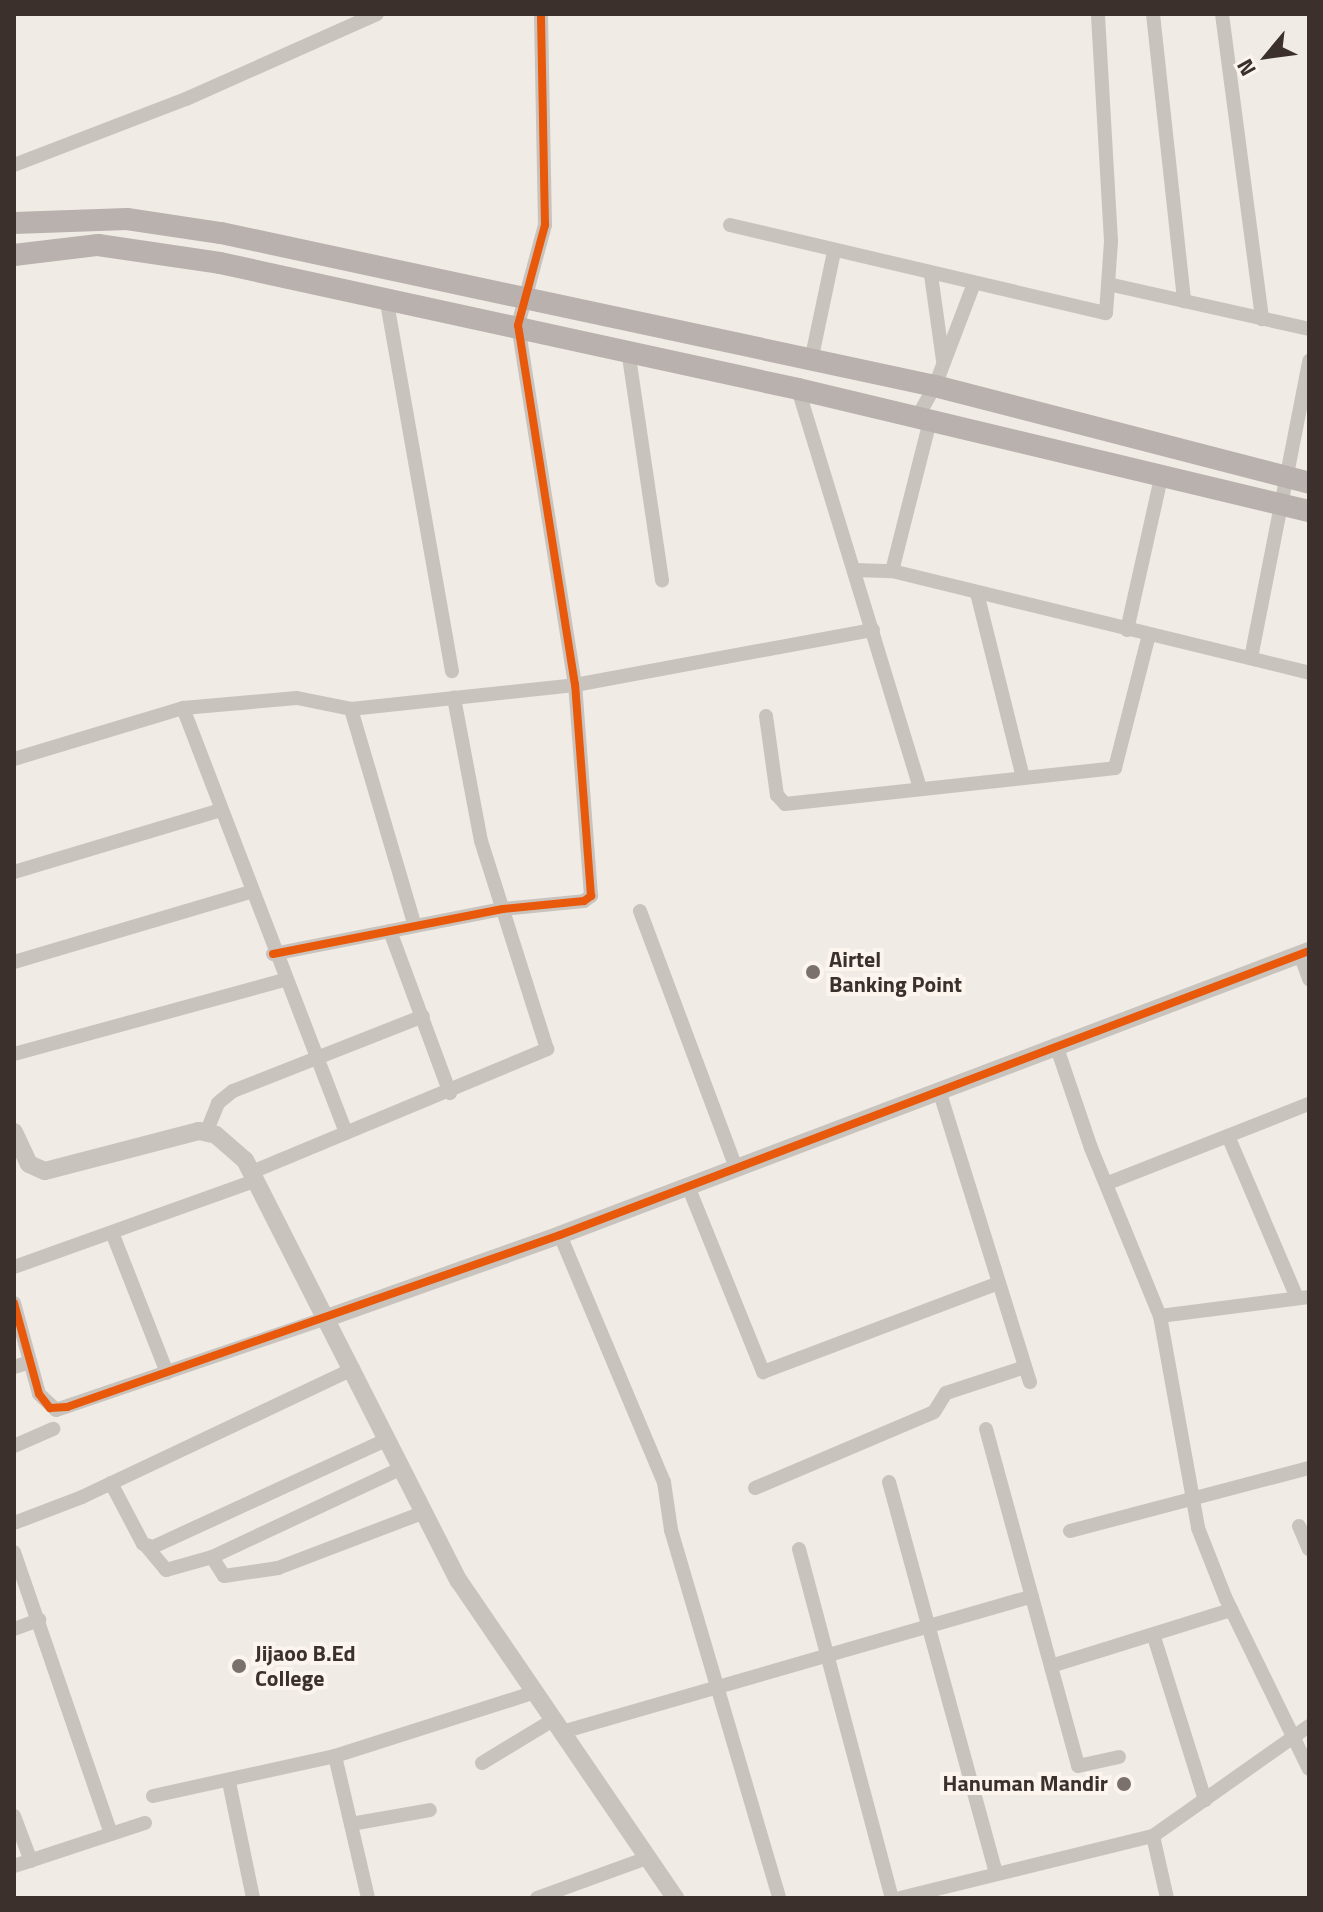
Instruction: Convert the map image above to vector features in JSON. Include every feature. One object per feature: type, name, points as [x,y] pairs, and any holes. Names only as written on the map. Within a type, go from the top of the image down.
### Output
[{"type":"main road","points":[[14,223],[92,218],[167,223],[522,301],[935,386],[1309,483]]},
{"type":"main road","points":[[14,255],[98,245],[220,263],[628,350],[1309,511]]},
{"type":"street","points":[[14,165],[186,99],[377,14]]},
{"type":"street","points":[[273,954],[503,909],[584,901],[591,896],[575,685],[518,325],[545,225],[541,14]]},
{"type":"street","points":[[730,225],[973,286],[1106,313],[1111,241],[1098,14]]},
{"type":"street","points":[[1153,14],[1184,301]]},
{"type":"street","points":[[1222,14],[1262,319]]},
{"type":"street","points":[[811,361],[834,252]]},
{"type":"street","points":[[931,275],[943,364]]},
{"type":"street","points":[[1108,284],[1309,329]]},
{"type":"street","points":[[892,571],[923,419],[973,286]]},
{"type":"street","points":[[386,297],[452,671]]},
{"type":"street","points":[[628,350],[662,581]]},
{"type":"street","points":[[1251,658],[1309,361]]},
{"type":"street","points":[[798,389],[919,786]]},
{"type":"street","points":[[1127,630],[1161,478]]},
{"type":"street","points":[[855,570],[892,571],[1309,673]]},
{"type":"street","points":[[977,593],[1023,777]]},
{"type":"street","points":[[14,759],[183,708],[297,698],[351,709],[575,685],[873,630]]},
{"type":"street","points":[[766,716],[777,795],[785,804],[919,786],[1115,768],[1149,635]]},
{"type":"street","points":[[14,1267],[113,1235],[547,1049],[481,841],[454,698]]},
{"type":"street","points":[[183,708],[273,954],[346,1133]]},
{"type":"street","points":[[351,709],[415,926]]},
{"type":"street","points":[[14,872],[221,810]]},
{"type":"street","points":[[14,962],[250,892]]},
{"type":"street","points":[[640,911],[736,1168]]},
{"type":"street","points":[[390,931],[450,1093]]},
{"type":"street","points":[[14,1303],[39,1394],[56,1410],[560,1235],[1304,953],[1309,979]]},
{"type":"street","points":[[14,1054],[284,980]]},
{"type":"street","points":[[206,1133],[226,1096],[315,1055],[423,1016]]},
{"type":"street","points":[[1056,1045],[1091,1148],[1108,1183],[1160,1316],[1192,1500],[1231,1610],[1309,1769]]},
{"type":"street","points":[[939,1090],[1030,1382]]},
{"type":"street","points":[[1108,1183],[1309,1104]]},
{"type":"street","points":[[14,1132],[18,1157],[45,1171],[181,1133],[206,1133],[233,1147],[254,1176],[459,1581],[675,1898]]},
{"type":"street","points":[[1160,1316],[1303,1298],[1228,1136]]},
{"type":"street","points":[[688,1186],[763,1372],[999,1283]]},
{"type":"street","points":[[113,1235],[167,1373]]},
{"type":"street","points":[[560,1235],[664,1482],[671,1530],[721,1686],[779,1898]]},
{"type":"street","points":[[14,1367],[30,1362]]},
{"type":"street","points":[[755,1488],[934,1412],[946,1393],[1025,1367]]},
{"type":"street","points":[[14,1523],[82,1497],[353,1369]]},
{"type":"street","points":[[14,1446],[53,1429]]},
{"type":"street","points":[[986,1429],[1078,1766],[1119,1757]]},
{"type":"street","points":[[147,1547],[388,1439]]},
{"type":"street","points":[[111,1483],[147,1547],[166,1570],[212,1557],[402,1468]]},
{"type":"street","points":[[1070,1531],[1309,1468]]},
{"type":"street","points":[[889,1482],[996,1872]]},
{"type":"street","points":[[212,1557],[224,1576],[278,1568],[425,1512]]},
{"type":"street","points":[[1299,1526],[1309,1549]]},
{"type":"street","points":[[799,1549],[892,1898]]},
{"type":"street","points":[[14,1552],[111,1834]]},
{"type":"street","points":[[482,1763],[558,1726],[721,1686],[1032,1596]]},
{"type":"street","points":[[1051,1666],[1154,1637],[1231,1610]]},
{"type":"street","points":[[14,1629],[39,1620]]},
{"type":"street","points":[[1154,1637],[1205,1800]]},
{"type":"street","points":[[153,1796],[229,1782],[335,1756],[535,1692]]},
{"type":"street","points":[[900,1898],[996,1872],[1153,1836],[1309,1726]]},
{"type":"street","points":[[335,1756],[368,1898]]},
{"type":"street","points":[[229,1782],[253,1898]]},
{"type":"street","points":[[351,1824],[430,1810]]},
{"type":"street","points":[[14,1816],[31,1861]]},
{"type":"street","points":[[14,1866],[145,1823]]},
{"type":"street","points":[[1153,1836],[1167,1898]]},
{"type":"street","points":[[537,1898],[647,1858]]},
{"type":"cycle path","points":[[273,954],[503,909],[584,901],[591,896],[575,685],[518,325],[545,225],[541,14]]},
{"type":"cycle path","points":[[14,1303],[39,1394],[50,1408],[67,1407],[560,1235],[1309,951]]},
{"type":"place","name":"Airtel Banking Point","points":[[813,972]]},
{"type":"place","name":"Jijaoo B.Ed College","points":[[239,1666]]},
{"type":"place","name":"Hanuman Mandir","points":[[1124,1784]]}]
